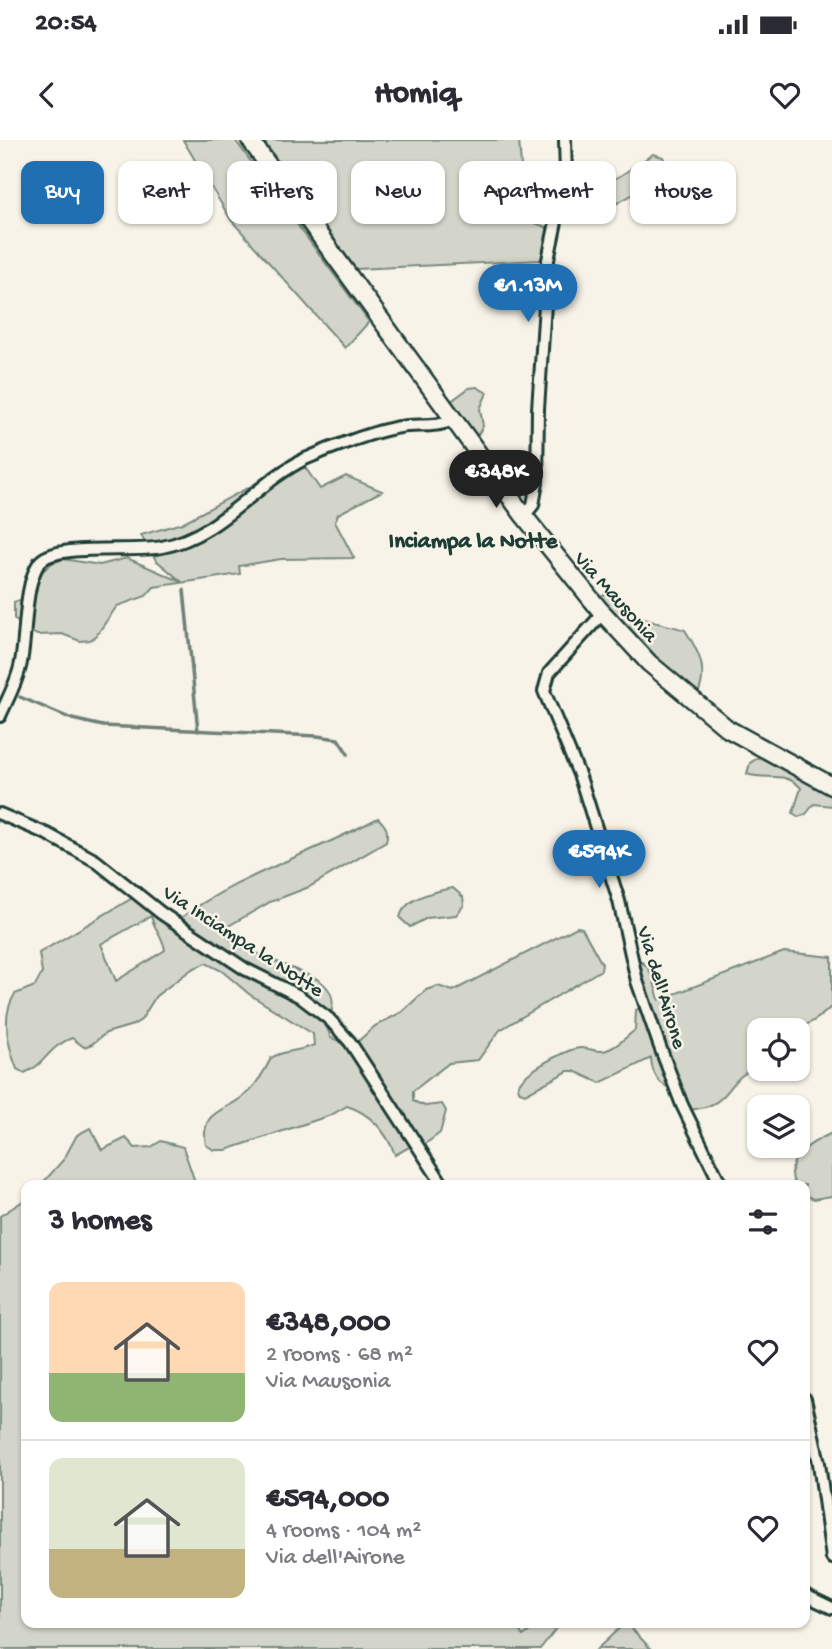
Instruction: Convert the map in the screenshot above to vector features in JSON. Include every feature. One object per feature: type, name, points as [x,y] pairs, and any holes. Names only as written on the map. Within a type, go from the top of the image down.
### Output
[{"type":"main road","name":"Via Mausonia","points":[[250,140],[452,420],[524,516],[603,613],[657,670],[727,729],[832,786]]},
{"type":"street","points":[[524,516],[536,496],[538,409],[548,260],[566,174],[565,140]]},
{"type":"street","points":[[0,716],[20,666],[33,577],[38,563],[48,555],[69,550],[150,549],[179,543],[219,522],[306,459],[385,430],[452,420]]},
{"type":"street","name":"Via dell'Airone","points":[[603,613],[549,673],[544,691],[580,777],[619,901],[637,981],[660,1047],[682,1105],[718,1180]]},
{"type":"street","name":"Via Inciampa la Notte","points":[[0,814],[47,834],[96,861],[171,920],[245,969],[299,996],[329,1019],[350,1042],[440,1180]]},
{"type":"street","points":[[810,1422],[819,1463],[832,1559]]},
{"type":"street","points":[[810,1597],[832,1608]]},
{"type":"shaded area","points":[[183,140],[235,140],[250,161],[227,161],[227,213],[213,190],[213,161],[196,161]]},
{"type":"shaded area","points":[[263,140],[519,140],[521,161],[459,161],[459,224],[538,224],[548,228],[542,260],[356,269],[324,224],[337,224],[337,161],[278,161]]},
{"type":"shaded area","points":[[653,154],[663,157],[665,161],[642,161]]},
{"type":"shaded area","points":[[630,169],[630,196],[616,204],[616,178]]},
{"type":"shaded area","points":[[235,224],[297,224],[369,322],[345,348]]},
{"type":"shaded area","points":[[477,387],[487,393],[480,409],[483,426],[476,438],[450,402],[469,388]]},
{"type":"shaded area","points":[[300,460],[320,489],[346,476],[382,491],[338,514],[335,522],[354,558],[281,559],[239,566],[240,574],[154,587],[146,596],[117,606],[96,636],[90,640],[80,641],[62,634],[37,635],[21,626],[14,618],[14,602],[32,596],[37,576],[52,563],[63,559],[100,565],[127,558],[182,582],[156,560],[141,535],[182,523]]},
{"type":"shaded area","points":[[605,594],[621,599],[641,617],[685,630],[701,662],[701,687],[697,696],[650,652],[599,597]]},
{"type":"shaded area","points":[[761,756],[832,793],[832,806],[814,804],[806,814],[798,817],[793,813],[801,788],[788,779],[747,774],[750,763]]},
{"type":"shaded area","points":[[378,818],[386,829],[386,842],[309,887],[270,902],[225,928],[225,934],[235,944],[322,983],[331,995],[333,1005],[330,1017],[255,972],[178,920],[250,877]]},
{"type":"shaded area","points":[[453,888],[463,897],[464,905],[456,915],[427,918],[410,927],[400,918],[402,911],[413,901]]},
{"type":"shaded area","points":[[136,896],[298,997],[328,1020],[326,1025],[331,1038],[348,1044],[415,1144],[395,1155],[377,1124],[363,1113],[347,1106],[331,1115],[226,1150],[214,1150],[206,1145],[205,1133],[211,1118],[250,1090],[271,1058],[314,1045],[313,1034],[249,994],[222,971],[206,963],[192,969],[156,996],[141,1020],[133,1025],[106,1033],[84,1047],[72,1038],[57,1046],[37,1066],[24,1073],[17,1069],[11,1051],[7,1031],[8,1011],[15,994],[35,986],[42,973],[39,953]],"holes":[[[151,916],[165,950],[116,981],[101,944]]]},
{"type":"shaded area","points":[[577,927],[582,928],[602,964],[601,970],[500,1030],[478,1060],[449,1063],[413,1091],[413,1101],[425,1106],[442,1104],[446,1111],[440,1133],[421,1147],[354,1045],[375,1026],[402,1012],[426,990],[438,986],[453,991]]},
{"type":"shaded area","points":[[784,952],[832,957],[832,1006],[810,1022],[810,1018],[747,1018],[747,1073],[722,1098],[703,1108],[687,1110],[633,959],[645,964],[649,969],[659,1000]]},
{"type":"shaded area","points":[[643,1007],[673,1089],[656,1078],[651,1058],[600,1083],[574,1071],[568,1071],[525,1094],[520,1092],[518,1087],[527,1075],[555,1057],[574,1049],[603,1051],[616,1045],[635,1030],[636,1010]]},
{"type":"shaded area","points":[[90,1128],[102,1150],[126,1138],[135,1148],[151,1147],[161,1141],[183,1147],[194,1180],[45,1180],[64,1159],[77,1135]]},
{"type":"shaded area","points":[[832,1133],[832,1196],[814,1199],[810,1197],[810,1180],[794,1180],[792,1167],[797,1158],[810,1158],[810,1145]]},
{"type":"shaded area","points":[[21,1202],[21,1628],[518,1628],[523,1636],[534,1628],[556,1628],[540,1649],[0,1649],[0,1216]]},
{"type":"shaded area","points":[[620,1628],[633,1628],[651,1649],[597,1649]]},
{"type":"waterway","points":[[184,590],[198,731]]},
{"type":"waterway","points":[[20,697],[72,719],[103,726],[317,736],[338,739],[348,754]]},
{"type":"district","name":"Inciampa la Notte","points":[[473,539]]}]
